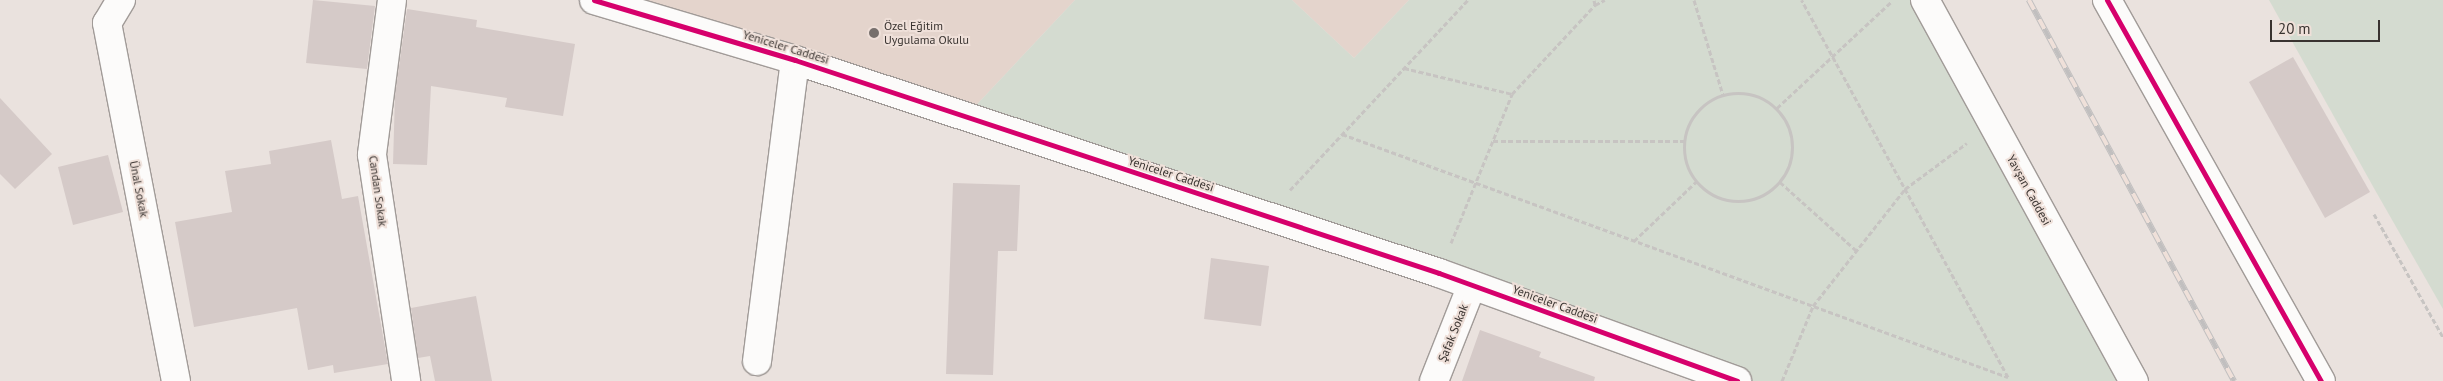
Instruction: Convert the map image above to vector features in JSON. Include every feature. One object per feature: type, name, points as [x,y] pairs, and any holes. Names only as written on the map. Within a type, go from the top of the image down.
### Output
[{"type":"street","name":"Ünal Sokak","points":[[121,0],[107,23],[176,381]]},
{"type":"street","name":"Candan Sokak","points":[[392,0],[372,155],[406,381]]},
{"type":"street","name":"Yeniceler Caddesi","points":[[594,0],[796,60],[1439,273],[1737,381]]},
{"type":"street","name":"Yavşan Caddesi","points":[[1925,0],[2134,381]]},
{"type":"street","points":[[2107,0],[2320,381]]},
{"type":"street","points":[[757,362],[796,60]]},
{"type":"street","name":"Şafak Sokak","points":[[1434,381],[1472,284]]},
{"type":"path","points":[[1265,216],[1468,0]]},
{"type":"path","points":[[1594,0],[1596,5]]},
{"type":"path","points":[[1439,273],[1512,94],[1596,5],[1605,0]]},
{"type":"path","points":[[1694,0],[1723,95]]},
{"type":"path","points":[[1342,134],[2008,377],[1802,0]]},
{"type":"path","points":[[1777,108],[1893,0]]},
{"type":"path","points":[[1404,68],[1512,94]]},
{"type":"path","points":[[1746,93],[1777,108],[1785,118],[1793,144],[1788,171],[1780,182],[1758,198],[1746,201],[1719,198],[1696,182],[1686,163],[1684,141],[1697,112],[1723,95],[1746,93]]},
{"type":"path","points":[[1782,381],[1813,306],[1905,190],[1993,124]]},
{"type":"path","points":[[1493,141],[1684,141]]},
{"type":"path","points":[[1634,241],[1696,182]]},
{"type":"path","points":[[1780,182],[1857,251]]},
{"type":"path","points":[[2374,214],[2443,337]]},
{"type":"shaded area","name":"Özel Eğitim Uygulama Okulu","points":[[594,0],[1075,0],[966,116]]},
{"type":"shaded area","points":[[1075,0],[1292,0],[1354,58],[1409,0],[1925,0],[2134,381],[1737,381],[966,116]]},
{"type":"shaded area","points":[[1292,0],[1409,0],[1354,58]]},
{"type":"shaded area","points":[[2269,0],[2443,0],[2443,309],[2375,190]]},
{"type":"building","points":[[313,0],[375,6],[367,69],[306,63]]},
{"type":"building","points":[[407,9],[477,20],[476,27],[575,44],[563,116],[505,107],[507,98],[431,86],[427,165],[393,164],[395,95]]},
{"type":"building","points":[[2293,57],[2370,192],[2325,218],[2249,82]]},
{"type":"building","points":[[0,98],[52,154],[15,189],[0,174]]},
{"type":"building","points":[[331,140],[342,199],[358,196],[388,364],[334,373],[333,365],[308,370],[297,308],[194,327],[175,222],[232,212],[225,171],[271,164],[269,151]]},
{"type":"building","points":[[108,155],[123,212],[73,225],[58,167]]},
{"type":"building","points":[[953,183],[1020,185],[1017,251],[998,251],[993,375],[946,374]]},
{"type":"building","points":[[1211,258],[1269,266],[1261,326],[1204,319]]},
{"type":"building","points":[[476,296],[492,381],[435,381],[430,356],[418,358],[411,308]]},
{"type":"building","points":[[1480,330],[1541,352],[1539,357],[1595,377],[1594,381],[1462,381]]},
{"type":"railway","points":[[2029,0],[2234,381]]},
{"type":"cycle path","points":[[594,0],[795,60],[1439,273],[1737,381]]},
{"type":"cycle path","points":[[2107,0],[2321,381]]},
{"type":"place","name":"Özel Eğitim Uygulama Okulu","points":[[874,33]]}]
